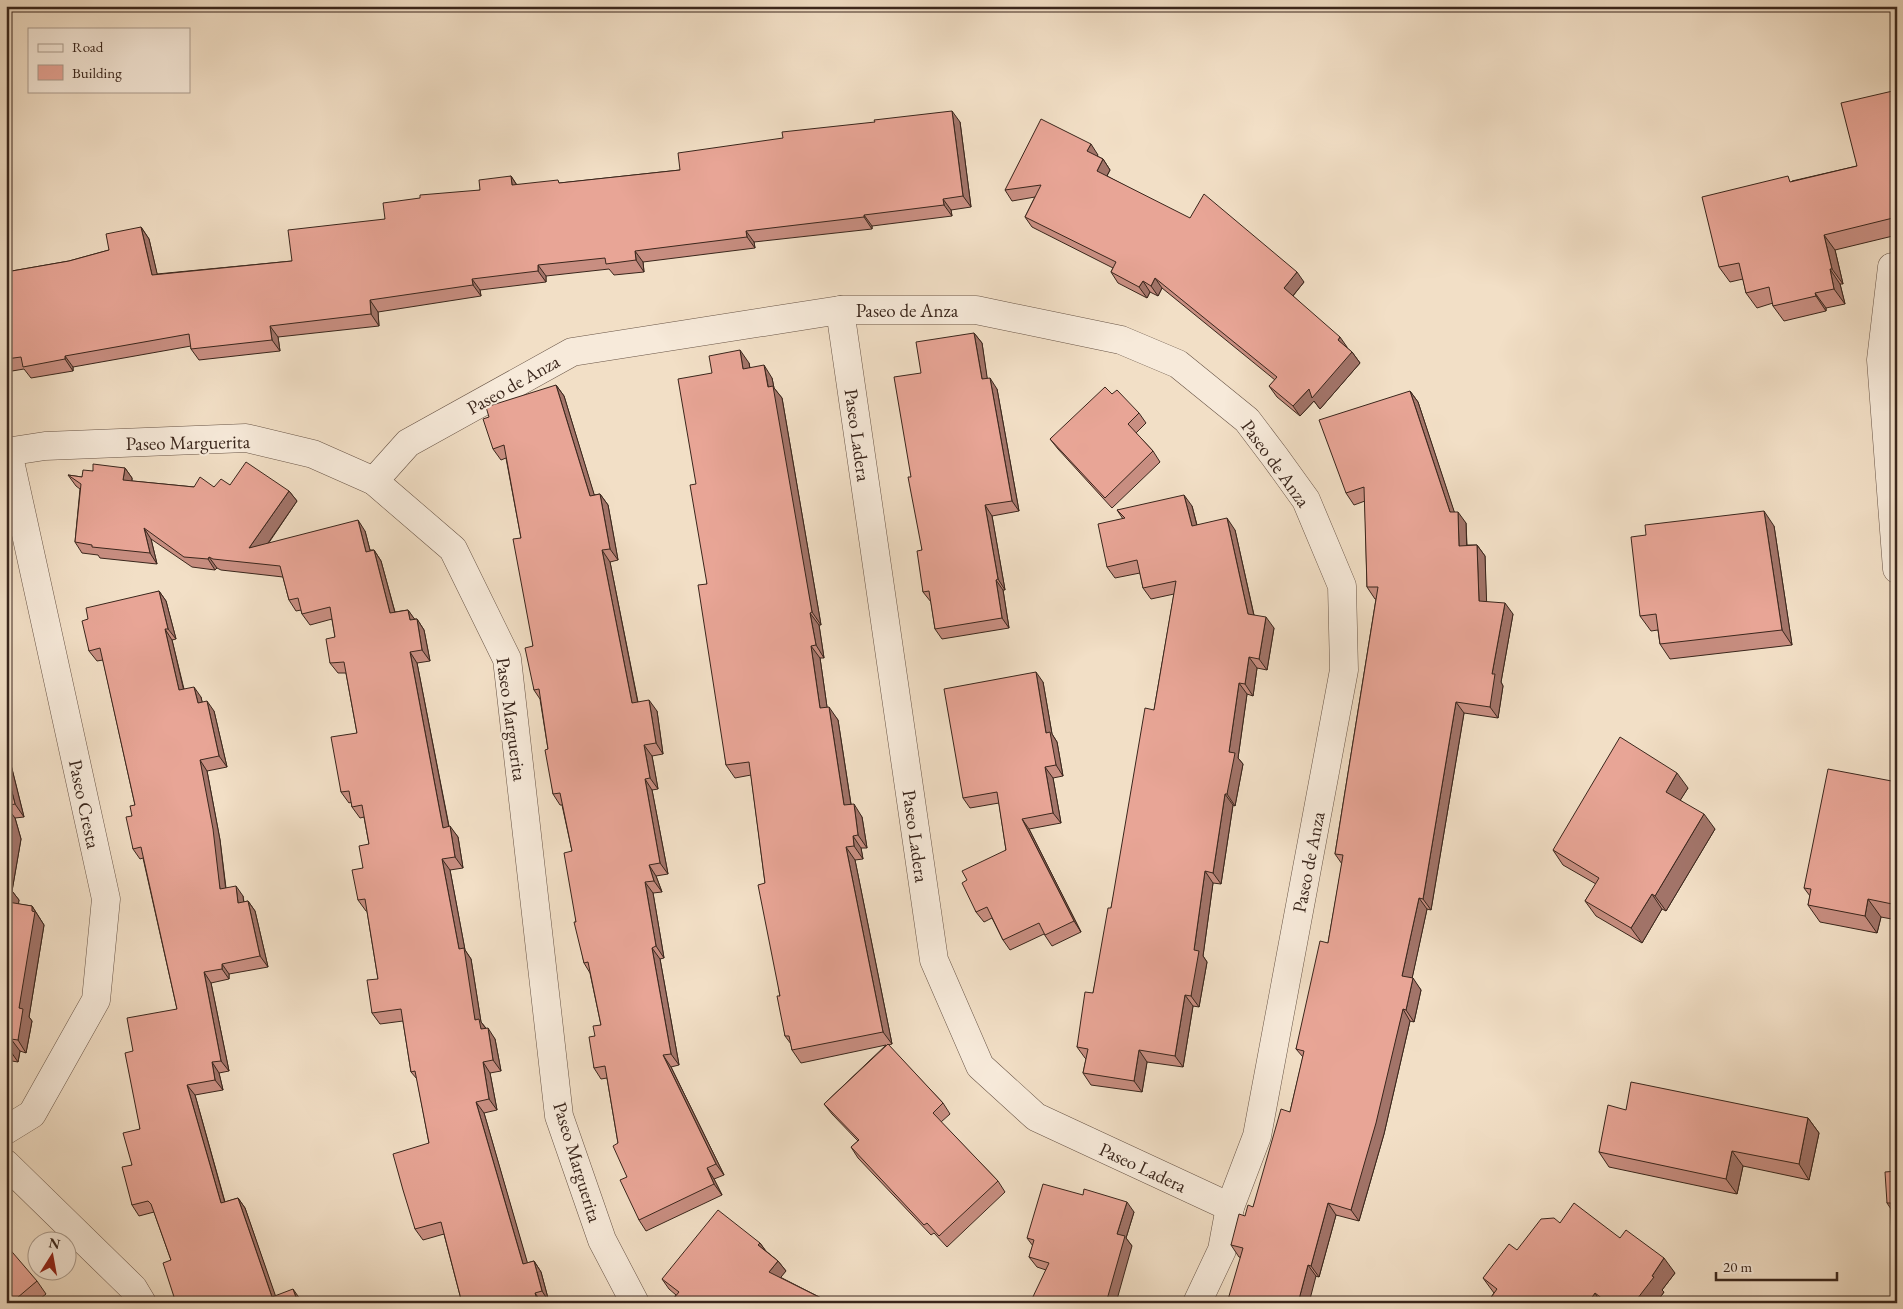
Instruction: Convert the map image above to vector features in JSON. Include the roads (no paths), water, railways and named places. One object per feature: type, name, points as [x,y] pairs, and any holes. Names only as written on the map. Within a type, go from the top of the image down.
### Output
[{"type":"street","points":[[1892,267],[1881,360],[1897,569]]},
{"type":"street","name":"Paseo de Anza","points":[[374,481],[408,443],[572,352],[840,310],[976,310],[1121,340],[1178,364],[1247,420],[1306,500],[1342,586],[1344,670],[1257,1136],[1230,1207],[1222,1250],[1197,1303]]},
{"type":"street","name":"Paseo Ladera","points":[[840,310],[934,960],[980,1066],[1036,1117],[1230,1207]]},
{"type":"street","name":"Paseo Marguerita","points":[[7,452],[45,446],[246,438],[313,454],[374,481],[453,549],[507,659],[560,1116],[602,1240],[635,1303]]},
{"type":"street","name":"Paseo Cresta","points":[[6,1130],[32,1114],[96,1000],[106,900],[7,452]]},
{"type":"street","points":[[6,1164],[133,1288],[142,1303]]}]
